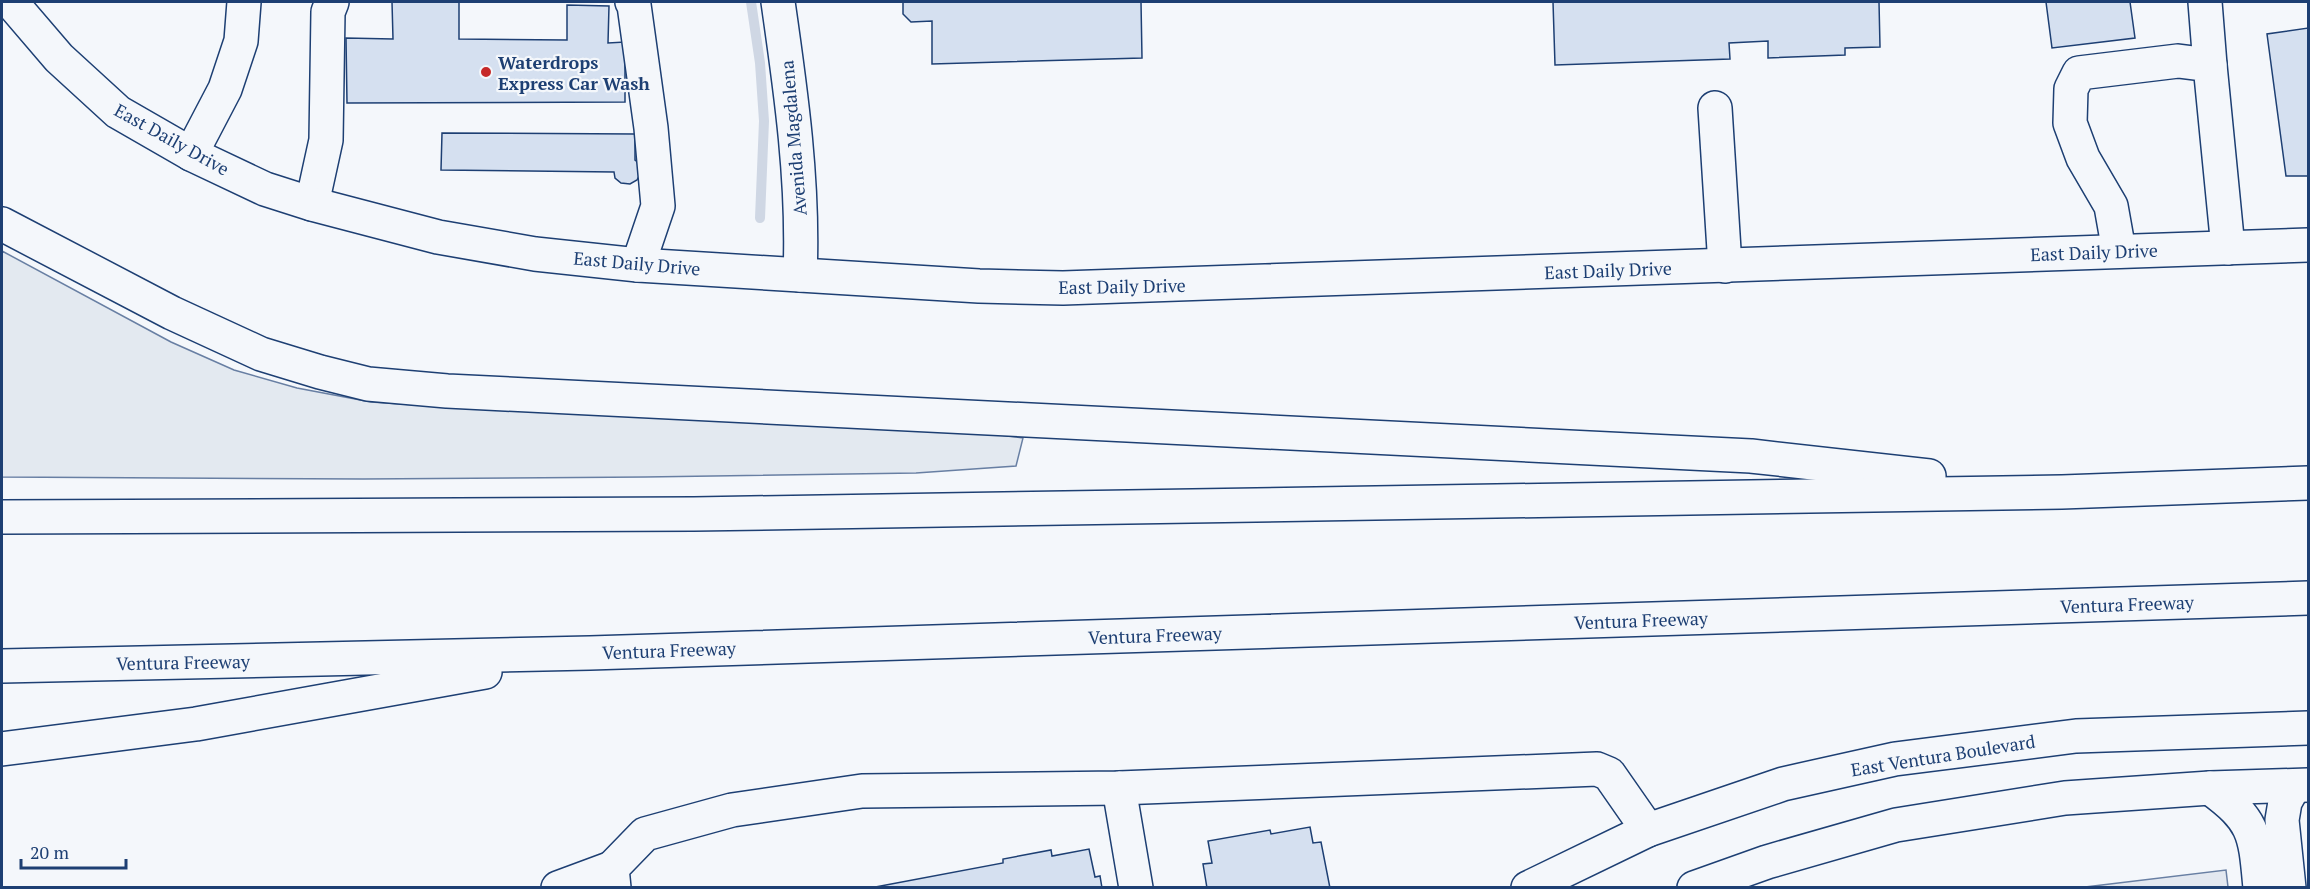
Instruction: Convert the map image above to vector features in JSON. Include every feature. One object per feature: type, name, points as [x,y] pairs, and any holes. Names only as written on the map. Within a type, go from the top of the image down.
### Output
[{"type":"main road","name":"East Daily Drive","points":[[10,2],[59,58],[118,112],[191,154],[266,189],[312,204],[438,237],[535,254],[638,265],[979,286],[1063,288],[2308,245]]},
{"type":"main road","points":[[191,154],[228,80],[241,41],[244,2]]},
{"type":"main road","points":[[312,204],[326,140],[328,12],[332,2]]},
{"type":"main road","points":[[632,2],[651,128],[658,206],[638,265]]},
{"type":"main road","name":"Avenida Magdalena","points":[[778,2],[789,76],[802,228],[800,275]]},
{"type":"main road","points":[[2205,2],[2228,248]]},
{"type":"main road","points":[[2120,251],[2111,206],[2083,158],[2070,123],[2071,89],[2079,73],[2178,61],[2210,65]]},
{"type":"main road","points":[[1715,108],[1725,266]]},
{"type":"main road","points":[[2,225],[172,313],[261,354],[368,384],[447,392],[1751,456],[2062,492]]},
{"type":"main road","points":[[2,517],[694,514],[2062,492],[2308,483]]},
{"type":"main road","name":"Ventura Freeway","points":[[2,666],[590,653],[2308,598]]},
{"type":"main road","points":[[2,749],[196,724],[590,653]]},
{"type":"main road","name":"East Ventura Boulevard","points":[[1528,888],[1648,830],[1783,784],[1895,759],[2076,736],[2308,728]]},
{"type":"main road","points":[[558,888],[613,878],[645,834],[732,810],[862,791],[1119,788],[1597,769],[1610,774],[1648,830]]},
{"type":"main road","points":[[1694,888],[1767,862],[1896,825],[2065,798],[2210,788],[2301,786]]},
{"type":"main road","points":[[2289,888],[2282,820],[2285,802],[2301,786]]},
{"type":"main road","points":[[1119,788],[1136,888]]},
{"type":"main road","points":[[2210,788],[2234,805],[2249,825],[2256,844],[2260,888]]},
{"type":"shaded area","points":[[2,251],[171,342],[234,370],[297,388],[371,402],[954,429],[1023,438],[1016,466],[916,473],[363,479],[2,477]]},
{"type":"shaded area","points":[[2226,870],[2228,887],[2085,887]]},
{"type":"building","name":"Waterdrops Express Car Wash","points":[[392,2],[459,2],[459,39],[567,40],[567,5],[609,6],[608,43],[625,42],[625,102],[347,103],[346,38],[393,39]]},
{"type":"building","points":[[903,2],[1141,2],[1142,58],[932,64],[932,21],[911,22],[903,14]]},
{"type":"building","points":[[1553,2],[1879,2],[1880,47],[1845,48],[1845,55],[1768,58],[1768,41],[1729,43],[1730,59],[1555,65]]},
{"type":"building","points":[[2046,2],[2130,2],[2135,38],[2052,48]]},
{"type":"building","points":[[2308,28],[2308,176],[2286,176],[2267,34]]},
{"type":"building","points":[[442,133],[635,134],[635,160],[639,163],[641,172],[637,180],[630,184],[621,183],[615,178],[614,172],[441,170]]},
{"type":"building","points":[[1310,827],[1313,843],[1321,842],[1330,888],[1207,888],[1203,864],[1212,863],[1208,841],[1270,830],[1271,834]]},
{"type":"building","points":[[1089,849],[1095,877],[1100,876],[1102,888],[870,888],[1003,863],[1003,859],[1051,850],[1052,856]]},
{"type":"waterway","points":[[751,2],[760,63],[764,121],[760,218]]},
{"type":"place","name":"Waterdrops Express Car Wash","points":[[486,72]]}]
